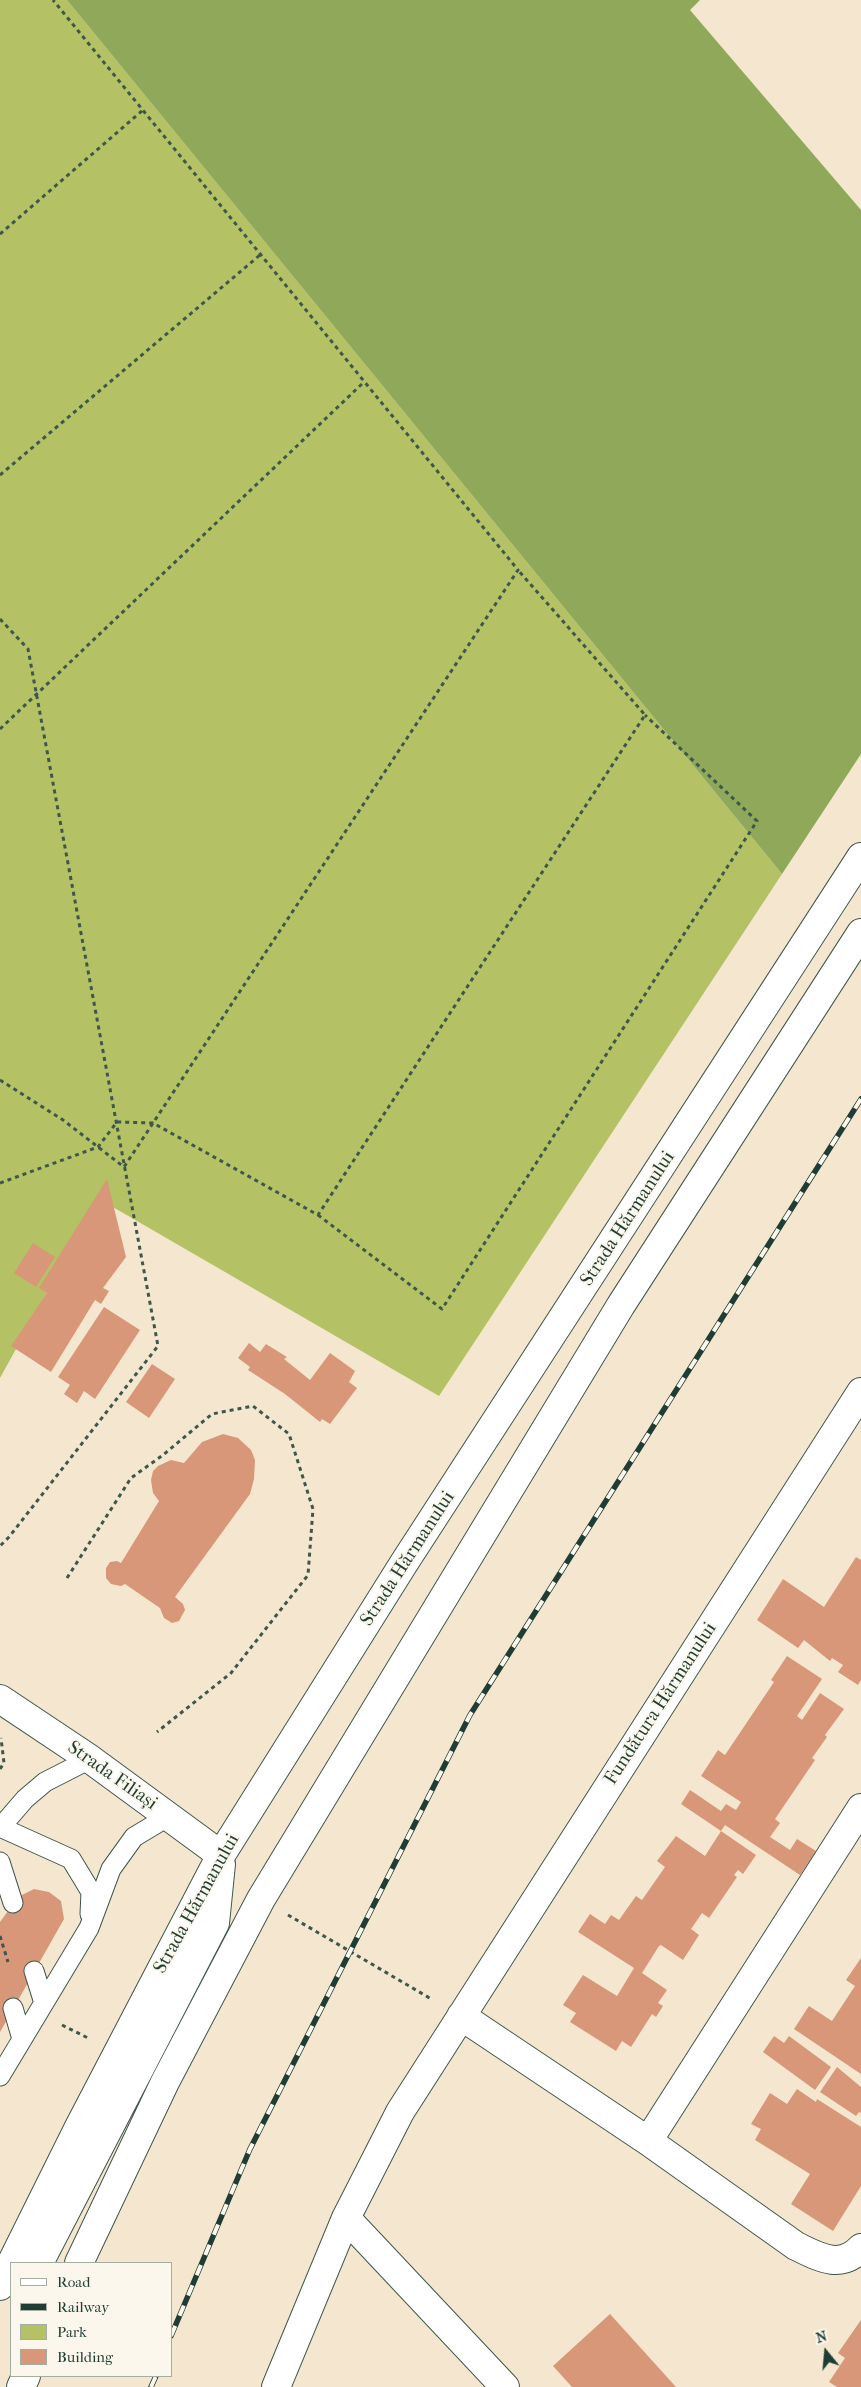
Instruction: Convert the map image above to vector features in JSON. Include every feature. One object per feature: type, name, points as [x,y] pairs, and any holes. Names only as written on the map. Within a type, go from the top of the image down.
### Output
[{"type":"main road","name":"Strada Hărmanului","points":[[12,2262],[62,2161],[221,1855],[404,1562],[861,857]]},
{"type":"main road","points":[[79,2262],[165,2082],[262,1899],[621,1305],[861,933]]},
{"type":"main road","name":"Fundătura Hărmanului","points":[[276,2387],[346,2218],[400,2112],[861,1392]]},
{"type":"main road","name":"Strada Filiași","points":[[0,1699],[90,1759],[221,1855]]},
{"type":"main road","points":[[648,2141],[861,1808]]},
{"type":"main road","points":[[41,2262],[214,1923],[221,1855]]},
{"type":"main road","points":[[461,2016],[648,2141],[796,2246],[819,2257],[838,2261],[856,2253],[861,2248]]},
{"type":"main road","points":[[346,2218],[505,2387]]},
{"type":"main road","name":"Strada Hărmanului","points":[[0,2286],[10,2266]]},
{"type":"lane","points":[[89,1928],[91,1892],[70,1859],[0,1827],[25,1799],[45,1782],[90,1759]]},
{"type":"lane","points":[[0,2076],[89,1928],[111,1869],[134,1837],[169,1816]]},
{"type":"lane","points":[[0,1862],[13,1903]]},
{"type":"lane","points":[[34,1971],[44,2003]]},
{"type":"lane","points":[[13,2008],[22,2039]]},
{"type":"path","points":[[52,0],[518,570],[645,715],[757,821],[442,1309],[318,1215],[153,1124],[117,1122]]},
{"type":"path","points":[[0,234],[143,110]]},
{"type":"path","points":[[0,475],[260,255]]},
{"type":"path","points":[[0,729],[364,382]]},
{"type":"path","points":[[124,1166],[518,570]]},
{"type":"path","points":[[0,619],[28,649],[158,1346],[0,1546]]},
{"type":"path","points":[[318,1215],[645,715]]},
{"type":"path","points":[[0,1080],[63,1120],[124,1166]]},
{"type":"path","points":[[0,1183],[98,1147],[117,1122]]},
{"type":"path","points":[[67,1578],[131,1478],[163,1455],[212,1414],[253,1406],[289,1434],[313,1509],[308,1575],[231,1673],[157,1732]]},
{"type":"path","points":[[0,1738],[2,1739],[4,1763],[0,1768]]},
{"type":"path","points":[[262,1899],[461,2016]]},
{"type":"green space","points":[[0,0],[67,0],[782,874],[439,1396],[99,1199],[0,1378]]},
{"type":"green space","points":[[67,0],[700,0],[690,10],[861,210],[861,754],[782,874]]},
{"type":"building","points":[[107,1179],[126,1257],[103,1288],[109,1291],[101,1304],[95,1300],[51,1372],[11,1346],[47,1293],[39,1288]]},
{"type":"building","points":[[33,1243],[55,1257],[36,1287],[14,1273]]},
{"type":"building","points":[[104,1307],[140,1330],[95,1399],[84,1391],[77,1403],[64,1394],[70,1385],[58,1377]]},
{"type":"building","points":[[249,1343],[260,1352],[266,1344],[287,1357],[284,1359],[310,1380],[330,1353],[355,1371],[349,1382],[357,1388],[330,1424],[322,1419],[320,1422],[285,1394],[248,1370],[250,1367],[238,1358]]},
{"type":"building","points":[[152,1364],[175,1379],[149,1418],[126,1402]]},
{"type":"building","points":[[223,1434],[238,1438],[251,1450],[255,1460],[254,1479],[250,1494],[175,1597],[183,1604],[185,1610],[179,1621],[172,1623],[164,1618],[160,1608],[125,1584],[121,1586],[111,1584],[106,1578],[106,1568],[110,1562],[117,1561],[121,1563],[159,1501],[153,1493],[151,1480],[153,1471],[158,1466],[171,1460],[184,1463],[202,1442]]},
{"type":"building","points":[[856,1557],[861,1560],[861,1680],[858,1685],[838,1672],[843,1665],[832,1658],[830,1661],[804,1640],[798,1648],[757,1620],[783,1579],[824,1607]]},
{"type":"building","points":[[787,1656],[822,1679],[797,1716],[802,1720],[820,1693],[844,1709],[825,1735],[827,1737],[812,1758],[815,1760],[775,1819],[780,1823],[770,1837],[790,1850],[797,1839],[816,1851],[800,1875],[725,1825],[721,1831],[681,1804],[690,1790],[721,1811],[726,1804],[736,1810],[741,1802],[701,1776],[718,1750],[725,1755],[774,1682],[771,1680]]},
{"type":"building","points":[[721,1831],[756,1855],[743,1874],[738,1870],[734,1875],[737,1877],[709,1918],[702,1913],[691,1929],[699,1935],[683,1960],[661,1945],[659,1946],[642,1973],[667,1990],[658,2003],[663,2006],[656,2017],[652,2014],[631,2047],[622,2041],[616,2051],[570,2022],[576,2013],[563,2005],[583,1975],[617,1996],[634,1968],[578,1932],[590,1914],[605,1924],[611,1915],[619,1920],[636,1896],[642,1900],[665,1867],[657,1861],[676,1836],[705,1856]]},
{"type":"building","points":[[34,1889],[49,1892],[61,1901],[64,1919],[0,2032],[0,1922],[18,1897]]},
{"type":"building","points":[[861,1958],[861,2074],[794,2029],[809,2006],[832,2021],[855,1986],[846,1980]]},
{"type":"building","points":[[774,2036],[784,2043],[789,2036],[831,2067],[815,2090],[763,2052]]},
{"type":"building","points":[[837,2067],[861,2087],[861,2113],[859,2112],[856,2116],[820,2092]]},
{"type":"building","points":[[797,2089],[816,2102],[817,2099],[861,2127],[861,2186],[833,2231],[791,2204],[810,2174],[755,2140],[761,2129],[751,2124],[770,2093],[787,2104]]},
{"type":"building","points":[[610,2314],[676,2387],[572,2387],[553,2366]]},
{"type":"building","points":[[861,2320],[861,2387],[837,2387],[829,2382],[845,2358],[838,2353]]},
{"type":"railway","points":[[172,2334],[250,2149],[470,1715],[861,1099]]},
{"type":"railway","points":[[151,2387],[156,2377]]}]
